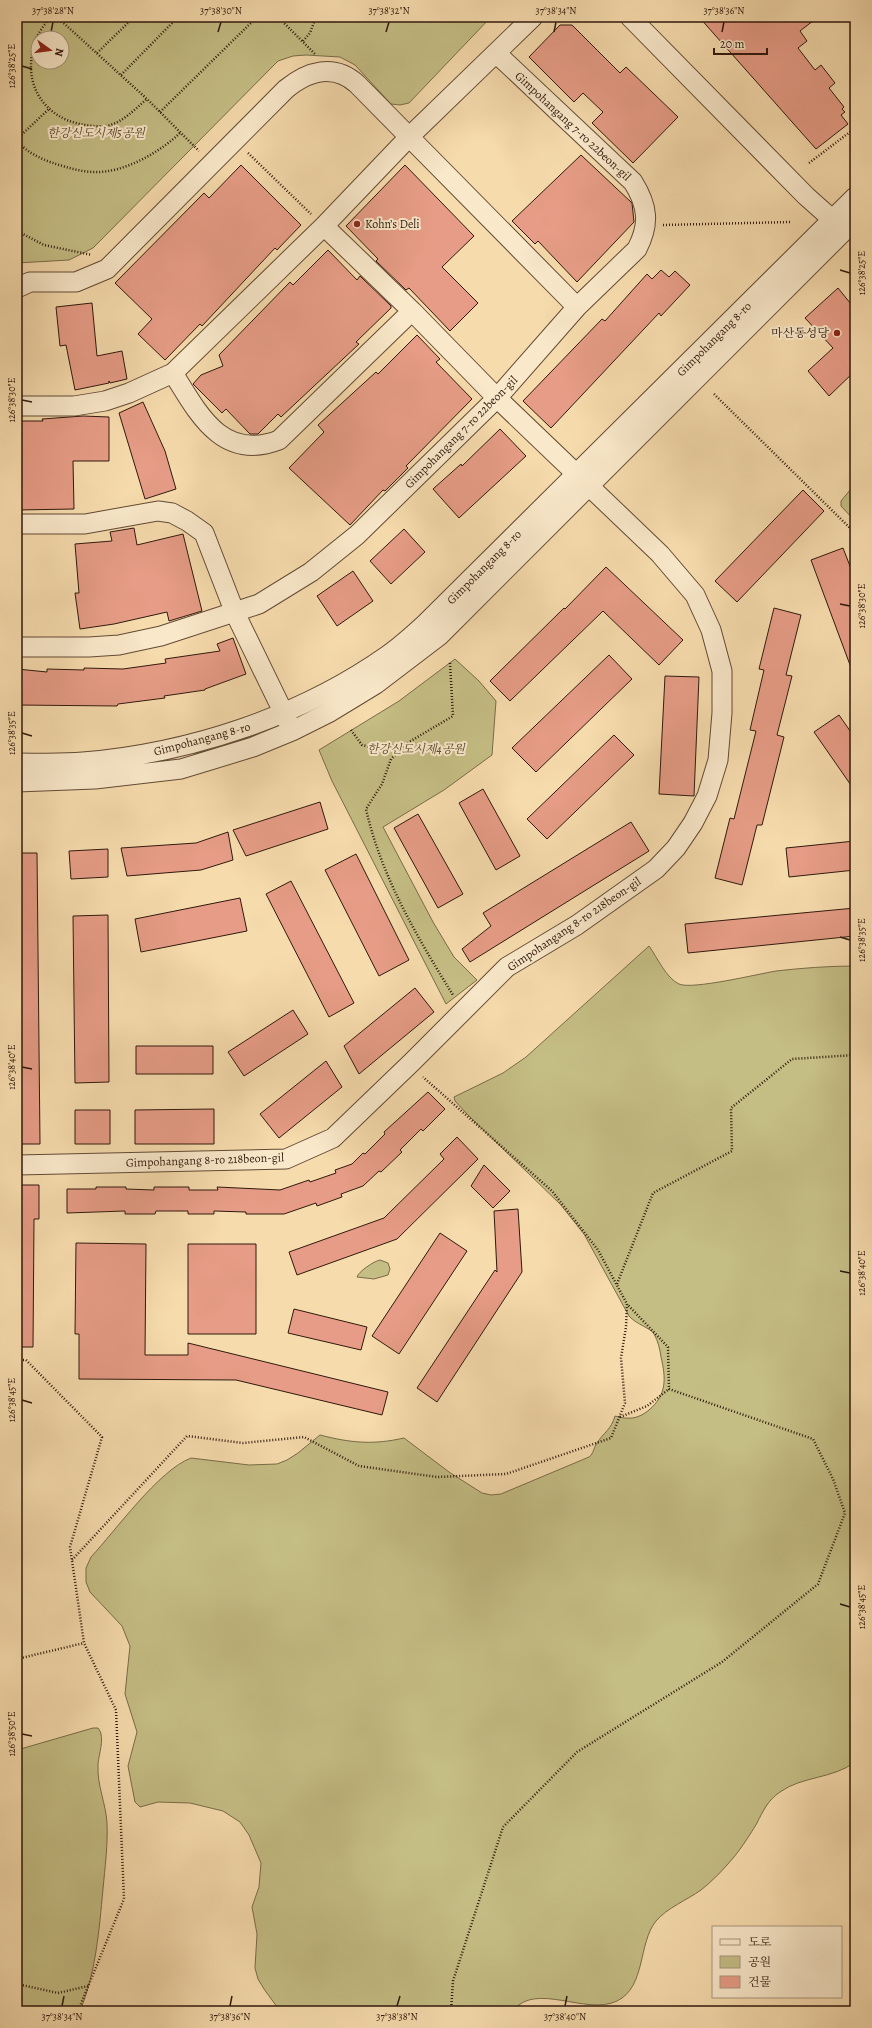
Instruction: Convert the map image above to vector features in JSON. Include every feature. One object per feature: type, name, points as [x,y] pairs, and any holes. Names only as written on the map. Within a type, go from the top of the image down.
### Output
[{"type":"street","points":[[17,406],[74,406],[105,401],[129,393],[173,373],[320,223],[533,17]]},
{"type":"street","points":[[630,17],[806,196],[844,224]]},
{"type":"street","name":"Gimpohangang 7-ro 22beon-gil","points":[[17,646],[89,647],[118,645],[161,636],[259,604],[311,572],[357,535],[497,398],[577,307],[637,249],[643,237],[646,226],[643,197],[633,182],[496,53]]},
{"type":"street","points":[[17,288],[30,282],[76,282],[107,269],[286,89],[300,78],[314,72],[327,72],[352,79],[410,136],[577,307]]},
{"type":"street","name":"Gimpohangang 8-ro","points":[[17,782],[96,779],[181,769],[253,746],[292,730],[330,712],[376,684],[438,636],[583,481],[844,224],[855,197]]},
{"type":"street","name":"Gimpohangang 8-ro 218beon-gil","points":[[17,1165],[286,1159],[333,1138],[407,1068],[507,967],[589,916],[656,869],[676,848],[693,823],[706,796],[718,760],[722,713],[722,671],[711,630],[696,595],[660,554],[497,398],[412,311],[320,223]]},
{"type":"street","points":[[173,373],[202,420],[210,429],[230,442],[254,445],[267,444],[279,440],[412,311]]},
{"type":"street","name":"Gimpohangang 8-ro","points":[[17,763],[83,762],[150,753],[198,742],[248,727],[334,688],[388,655],[425,624],[583,481]]},
{"type":"street","points":[[17,524],[85,524],[158,512],[172,513],[204,533],[235,613],[292,730]]},
{"type":"path","points":[[50,17],[35,41],[30,66],[32,81],[39,97],[50,108],[69,122],[95,126],[112,125],[129,115],[147,99]]},
{"type":"path","points":[[57,17],[147,99],[199,152]]},
{"type":"path","points":[[97,53],[134,17]]},
{"type":"path","points":[[120,75],[178,17]]},
{"type":"path","points":[[160,112],[257,17]]},
{"type":"path","points":[[278,17],[318,57]]},
{"type":"path","points":[[303,41],[310,32],[316,17]]},
{"type":"path","points":[[50,108],[17,140],[38,157],[70,168],[96,172],[122,167],[145,158],[169,143],[180,132]]},
{"type":"path","points":[[809,163],[850,132],[855,125]]},
{"type":"path","points":[[243,148],[320,223]]},
{"type":"path","points":[[17,221],[21,233],[17,246]]},
{"type":"path","points":[[646,226],[791,222]]},
{"type":"path","points":[[21,233],[44,246],[90,254],[94,257]]},
{"type":"path","points":[[714,394],[855,533]]},
{"type":"path","points":[[450,663],[453,716],[409,742],[391,759],[382,784],[366,809],[371,830],[416,935],[455,998]]},
{"type":"path","points":[[351,730],[362,745],[399,752]]},
{"type":"path","points":[[617,1285],[653,1193],[732,1151],[731,1108],[792,1059],[855,1055]]},
{"type":"path","points":[[420,1073],[552,1191],[598,1250],[627,1304],[668,1347],[669,1389]]},
{"type":"path","points":[[72,1560],[186,1436],[243,1442],[304,1437],[359,1466],[437,1477],[506,1474],[611,1438],[625,1403],[621,1358],[626,1327],[627,1304]]},
{"type":"path","points":[[17,1360],[26,1360],[102,1437],[70,1546],[84,1643],[116,1710],[124,1899],[78,2011]]},
{"type":"path","points":[[619,1417],[647,1406],[669,1389]]},
{"type":"path","points":[[451,2011],[453,1981],[503,1827],[577,1752],[722,1662],[818,1584],[845,1514],[833,1479],[813,1439],[669,1389]]},
{"type":"path","points":[[17,1659],[84,1643]]},
{"type":"path","points":[[17,1984],[58,1993],[88,1985]]},
{"type":"green space","name":"한강신도시제5공원","points":[[17,17],[491,17],[409,103],[400,105],[391,104],[355,65],[340,57],[306,55],[293,56],[278,61],[93,248],[69,260],[17,263]]},
{"type":"green space","points":[[855,484],[855,521],[841,506],[841,501]]},
{"type":"green space","name":"한강신도시제4공원","points":[[455,659],[479,681],[496,701],[492,755],[444,790],[383,827],[433,922],[454,957],[477,980],[446,1004],[332,781],[319,750],[399,701]]},
{"type":"green space","points":[[649,946],[670,977],[679,984],[686,985],[711,983],[776,971],[816,967],[855,966],[855,1762],[837,1772],[789,1787],[772,1799],[766,1806],[743,1845],[721,1871],[701,1890],[671,1908],[656,1921],[650,1930],[646,1941],[641,1964],[633,1986],[617,2001],[605,2005],[591,2005],[547,1999],[534,1999],[523,2003],[513,2011],[280,2011],[258,1979],[255,1968],[257,1934],[252,1907],[259,1887],[261,1863],[249,1835],[240,1822],[223,1811],[190,1803],[158,1802],[140,1807],[135,1802],[128,1766],[137,1732],[125,1694],[130,1646],[122,1626],[90,1592],[86,1582],[86,1568],[91,1557],[152,1487],[165,1475],[191,1458],[249,1465],[277,1464],[298,1453],[320,1435],[342,1440],[362,1442],[382,1442],[404,1438],[449,1472],[482,1493],[491,1495],[501,1494],[589,1457],[597,1443],[611,1425],[615,1416],[625,1418],[637,1417],[645,1413],[655,1404],[664,1386],[664,1372],[657,1339],[654,1334],[629,1316],[584,1234],[560,1204],[468,1115],[455,1101],[454,1097],[503,1073],[526,1057]]},
{"type":"green space","points":[[380,1260],[388,1263],[390,1269],[388,1275],[374,1279],[357,1277],[360,1272],[374,1262]]},
{"type":"green space","points":[[93,1728],[98,1728],[102,1741],[98,1762],[98,1773],[106,1816],[107,1831],[98,1936],[90,1981],[80,2011],[17,2011],[17,1750]]},
{"type":"building","points":[[699,17],[818,17],[800,31],[807,41],[798,48],[815,70],[821,65],[835,83],[829,88],[844,107],[842,109],[845,112],[841,115],[848,124],[816,149]]},
{"type":"building","points":[[560,25],[572,25],[620,73],[626,67],[678,117],[633,163],[592,123],[603,112],[583,93],[574,102],[529,57]]},
{"type":"building","points":[[581,155],[632,203],[634,222],[577,282],[538,241],[535,244],[512,221]]},
{"type":"building","points":[[241,165],[301,225],[277,250],[275,248],[202,326],[200,324],[165,360],[138,334],[152,319],[115,283],[204,193],[209,198]]},
{"type":"building","points":[[405,165],[474,236],[442,267],[478,303],[450,331],[409,288],[406,290],[376,261],[378,259],[346,226]]},
{"type":"building","points":[[328,250],[357,280],[360,276],[391,306],[391,308],[356,342],[359,344],[281,417],[278,414],[258,434],[250,434],[226,409],[222,413],[193,384],[201,375],[223,366],[219,355],[290,282],[293,285]]},
{"type":"building","points":[[661,270],[669,277],[675,271],[690,285],[661,316],[659,313],[551,428],[523,401],[602,319],[605,321],[647,274],[652,279]]},
{"type":"building","name":"마산동성당","points":[[838,288],[855,309],[855,371],[829,396],[808,371],[833,348],[805,318]]},
{"type":"building","points":[[92,303],[97,356],[122,351],[127,379],[110,383],[109,381],[109,383],[75,390],[66,345],[60,346],[56,307]]},
{"type":"building","points":[[417,335],[440,359],[436,362],[472,399],[406,466],[408,468],[385,491],[383,490],[350,525],[289,468],[324,432],[318,425],[376,372],[378,374]]},
{"type":"building","points":[[143,402],[165,451],[176,489],[145,499],[119,413]]},
{"type":"building","points":[[83,416],[109,417],[109,461],[73,461],[74,509],[17,510],[17,421],[43,421],[42,419]]},
{"type":"building","points":[[500,429],[526,456],[459,518],[433,489],[461,464],[462,466]]},
{"type":"building","points":[[803,490],[824,511],[737,602],[715,581]]},
{"type":"building","points":[[134,528],[137,545],[183,534],[202,611],[169,621],[167,612],[114,624],[80,629],[75,593],[79,593],[75,544],[112,541],[110,532]]},
{"type":"building","points":[[404,529],[425,552],[391,584],[370,561]]},
{"type":"building","points":[[843,548],[855,579],[855,673],[853,673],[811,560]]},
{"type":"building","points":[[606,567],[683,640],[659,665],[603,611],[510,701],[490,681],[564,608],[565,609]]},
{"type":"building","points":[[353,571],[373,601],[337,626],[317,596]]},
{"type":"building","points":[[774,608],[801,615],[786,675],[792,676],[777,735],[784,737],[762,825],[757,825],[742,885],[715,878],[730,818],[734,819],[756,731],[750,730],[764,670],[759,669]]},
{"type":"building","points":[[233,638],[246,674],[205,690],[164,696],[165,698],[118,704],[117,706],[17,705],[17,669],[47,672],[47,669],[123,669],[166,663],[165,659],[220,651],[217,644]]},
{"type":"building","points":[[609,655],[632,679],[536,772],[512,748]]},
{"type":"building","points":[[665,676],[699,677],[694,796],[659,794]]},
{"type":"building","points":[[839,715],[855,738],[855,791],[814,732]]},
{"type":"building","points":[[614,735],[634,755],[547,839],[527,819]]},
{"type":"building","points":[[483,789],[520,856],[496,870],[459,803]]},
{"type":"building","points":[[320,802],[328,829],[246,856],[233,830]]},
{"type":"building","points":[[418,814],[463,894],[438,908],[394,828]]},
{"type":"building","points":[[631,822],[649,851],[470,962],[462,949],[491,926],[483,913]]},
{"type":"building","points":[[228,832],[233,860],[201,870],[127,876],[121,848],[196,843]]},
{"type":"building","points":[[855,841],[855,870],[789,877],[786,848]]},
{"type":"building","points":[[108,849],[108,877],[71,879],[69,851]]},
{"type":"building","points":[[17,853],[37,853],[40,1144],[17,1144]]},
{"type":"building","points":[[356,854],[409,960],[379,976],[325,870]]},
{"type":"building","points":[[291,881],[354,1003],[329,1017],[266,894]]},
{"type":"building","points":[[240,898],[247,931],[141,952],[135,919]]},
{"type":"building","points":[[855,908],[855,936],[688,953],[685,924]]},
{"type":"building","points":[[108,915],[109,1082],[75,1083],[73,916]]},
{"type":"building","points":[[415,988],[434,1012],[359,1074],[344,1046]]},
{"type":"building","points":[[293,1010],[308,1034],[244,1076],[228,1052]]},
{"type":"building","points":[[136,1046],[213,1046],[213,1074],[136,1074]]},
{"type":"building","points":[[326,1061],[342,1087],[279,1138],[260,1114]]},
{"type":"building","points":[[428,1092],[445,1109],[423,1131],[421,1129],[400,1150],[402,1152],[381,1172],[379,1171],[363,1186],[341,1194],[342,1197],[317,1206],[316,1203],[284,1214],[246,1214],[246,1212],[214,1211],[214,1214],[188,1214],[188,1211],[156,1211],[155,1214],[125,1214],[125,1211],[67,1213],[67,1189],[126,1187],[126,1189],[154,1190],[154,1187],[189,1187],[189,1190],[218,1190],[217,1187],[280,1190],[309,1180],[310,1182],[336,1173],[335,1170],[352,1164],[363,1153],[365,1154],[385,1134],[384,1132]]},
{"type":"building","points":[[214,1109],[214,1144],[135,1144],[135,1110]]},
{"type":"building","points":[[75,1110],[110,1110],[110,1144],[75,1144]]},
{"type":"building","points":[[457,1137],[478,1159],[397,1239],[297,1275],[289,1252],[384,1218],[444,1159],[440,1154]]},
{"type":"building","points":[[484,1165],[510,1191],[493,1208],[471,1186]]},
{"type":"building","points":[[17,1185],[39,1185],[39,1219],[34,1219],[33,1347],[17,1347]]},
{"type":"building","points":[[518,1209],[522,1272],[437,1402],[417,1388],[495,1270],[497,1272],[494,1211]]},
{"type":"building","points":[[440,1233],[467,1251],[399,1354],[372,1336]]},
{"type":"building","points":[[76,1243],[146,1244],[145,1355],[188,1355],[188,1343],[388,1392],[382,1415],[236,1380],[79,1379],[79,1334],[75,1334]]},
{"type":"building","points":[[188,1244],[256,1244],[256,1334],[188,1334]]},
{"type":"building","points":[[294,1309],[367,1327],[361,1350],[288,1333]]},
{"type":"place","name":"Kohn’s Deli","points":[[357,224]]},
{"type":"place","name":"마산동성당","points":[[837,333]]}]
